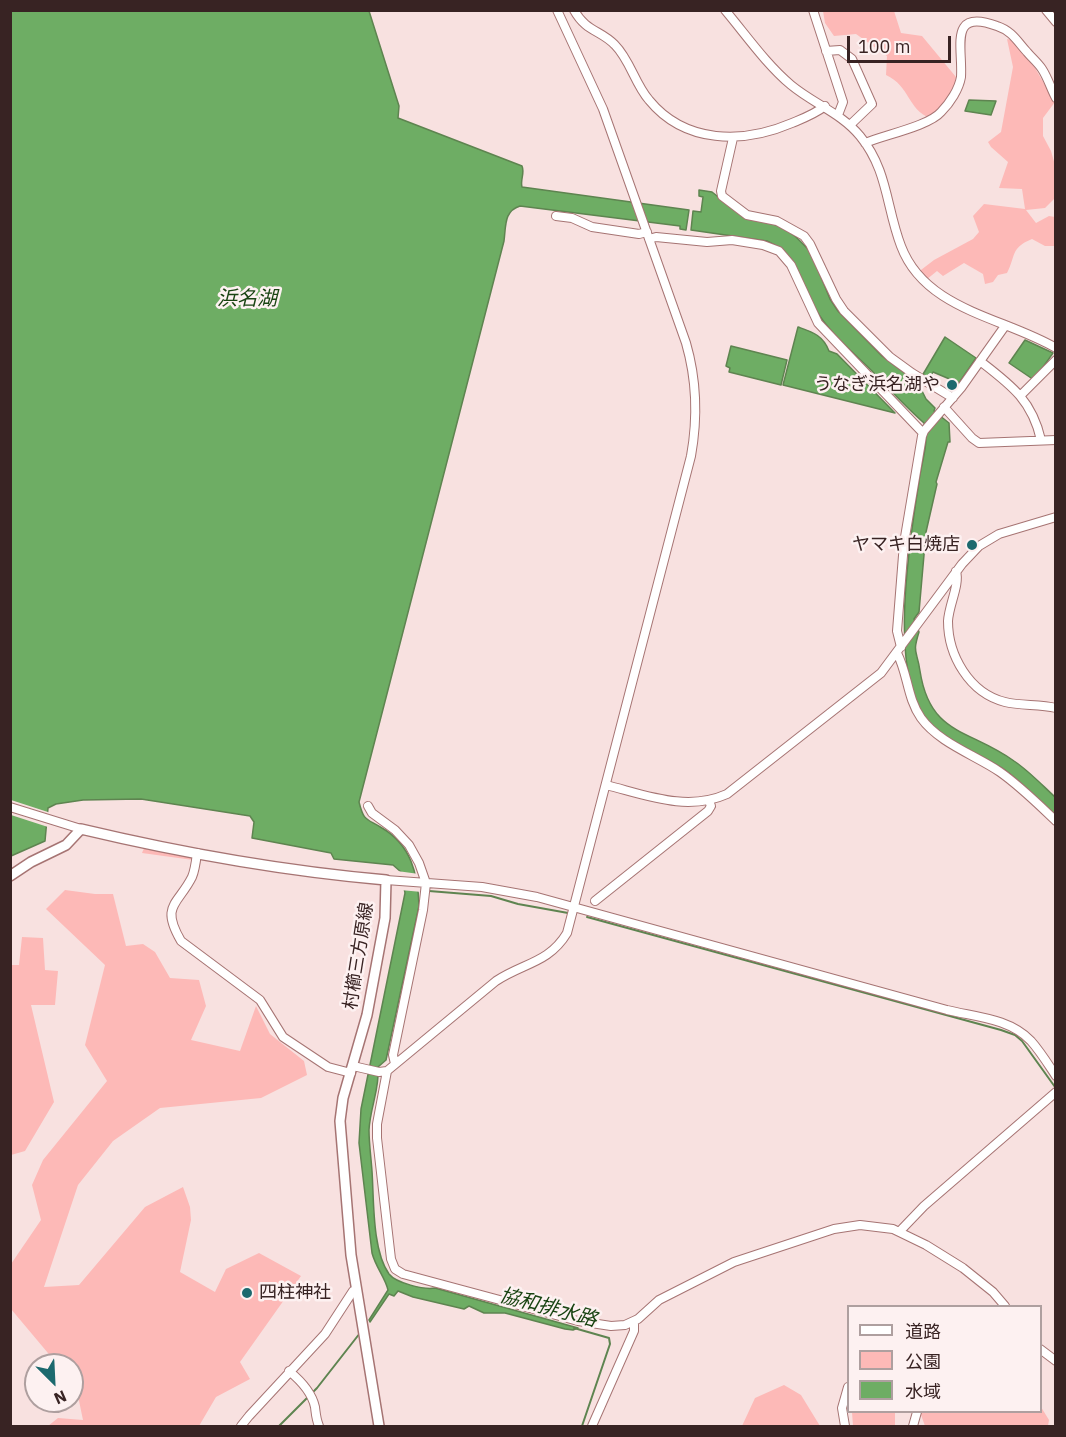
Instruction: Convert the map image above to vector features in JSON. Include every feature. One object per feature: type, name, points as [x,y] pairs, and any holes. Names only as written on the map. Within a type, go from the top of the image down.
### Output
[{"type":"main road","name":"村櫛三方原線","points":[[81,829],[197,854],[303,872],[386,880],[384,925],[365,1024],[354,1069],[341,1104],[340,1127],[349,1242],[380,1426]]},
{"type":"main road","points":[[10,876],[31,862],[66,845],[81,829]]},
{"type":"street","points":[[197,854],[192,876],[174,902],[171,913],[174,929],[181,941],[260,1000],[283,1037],[328,1067],[383,1072],[496,981],[552,952],[567,933],[686,476],[695,425],[696,394],[689,353],[635,199],[599,100],[557,10]]},
{"type":"street","points":[[574,10],[582,23],[616,46],[642,91],[662,113],[689,131],[733,138],[745,137],[778,129],[816,113],[825,106]]},
{"type":"street","points":[[725,10],[783,78],[802,93],[838,115],[865,143],[881,172],[898,239],[916,274],[934,290],[964,307],[1056,348]]},
{"type":"street","points":[[813,10],[843,102],[842,110],[838,115]]},
{"type":"street","points":[[1046,10],[1056,22]]},
{"type":"street","points":[[865,143],[929,121],[945,109],[958,88],[961,76],[959,44],[962,30],[965,24],[974,21],[990,23],[1008,30],[1041,68],[1056,98]]},
{"type":"street","points":[[567,31],[582,23]]},
{"type":"street","points":[[826,51],[840,50],[852,59],[872,104],[850,125]]},
{"type":"street","points":[[733,138],[721,191],[722,196],[747,215],[777,221],[804,236],[844,311],[890,357],[912,374],[952,398]]},
{"type":"street","points":[[556,216],[572,218],[592,227],[707,242],[732,240],[758,244],[779,251],[788,261],[818,323],[924,432]]},
{"type":"street","points":[[1005,326],[924,432],[916,461],[904,543],[897,631],[902,663],[913,704],[930,728],[1002,774],[1056,821]]},
{"type":"street","points":[[1020,396],[1056,360]]},
{"type":"street","points":[[980,361],[1013,387],[1020,396],[1034,419],[1041,440]]},
{"type":"street","points":[[943,409],[979,443],[1056,440]]},
{"type":"street","points":[[606,785],[683,803],[709,801],[727,794],[876,678],[973,551],[992,537],[1056,518]]},
{"type":"street","points":[[956,571],[957,582],[951,599],[949,615],[949,636],[963,673],[975,685],[1002,702],[1056,708]]},
{"type":"street","points":[[595,902],[708,811],[711,806],[709,801]]},
{"type":"street","points":[[368,806],[372,813],[395,830],[409,845],[419,863],[427,893],[393,1055],[395,1064]]},
{"type":"street","points":[[10,807],[81,829]]},
{"type":"street","points":[[386,880],[501,890],[537,897],[947,1010],[1007,1024],[1032,1042],[1056,1076]]},
{"type":"street","points":[[383,1072],[376,1135],[390,1253],[395,1269],[408,1276],[597,1325],[616,1326],[634,1321],[659,1300],[747,1257],[847,1226],[873,1225],[900,1232],[961,1266],[993,1292],[1004,1305]]},
{"type":"street","points":[[900,1232],[917,1213],[1056,1092]]},
{"type":"street","points":[[241,1426],[325,1334],[353,1291],[356,1290]]},
{"type":"street","points":[[592,1426],[634,1331],[634,1321]]},
{"type":"street","points":[[1042,1350],[1056,1361]]},
{"type":"street","points":[[289,1371],[301,1381],[312,1399],[315,1406],[315,1418],[319,1426]]},
{"type":"street","points":[[845,1426],[842,1408],[847,1394]]},
{"type":"green space","points":[[823,11],[894,11],[901,33],[922,36],[956,77],[954,98],[930,118],[923,114],[900,85],[886,75],[887,56],[856,34],[834,36],[825,23]]},
{"type":"green space","points":[[1007,39],[1013,40],[1035,68],[1055,102],[1043,118],[1043,136],[1055,165],[1055,198],[1045,208],[1026,210],[1036,223],[1049,216],[1055,217],[1055,246],[1045,246],[1032,239],[1025,242],[1017,249],[1007,273],[998,275],[993,282],[985,284],[983,274],[964,263],[943,276],[937,271],[926,280],[917,273],[934,260],[973,239],[979,232],[973,216],[984,204],[1025,209],[1022,189],[999,188],[1008,162],[988,142],[1001,132],[1013,67]]},
{"type":"green space","points":[[144,848],[192,857],[193,860],[142,853]]},
{"type":"green space","points":[[65,890],[113,894],[126,946],[143,944],[155,952],[170,978],[199,980],[206,1006],[191,1040],[240,1051],[256,1006],[270,1034],[304,1061],[307,1075],[261,1098],[160,1108],[113,1141],[78,1185],[44,1287],[79,1285],[145,1207],[183,1187],[190,1207],[191,1220],[180,1272],[215,1292],[226,1269],[259,1253],[301,1276],[240,1362],[250,1379],[216,1397],[199,1426],[48,1426],[58,1418],[83,1420],[84,1353],[48,1353],[11,1309],[11,1264],[41,1220],[32,1185],[43,1160],[107,1081],[85,1045],[105,965],[46,909]]},
{"type":"green space","points":[[22,937],[43,938],[45,970],[58,971],[55,1005],[31,1005],[54,1102],[25,1151],[11,1155],[11,965],[19,965]]},
{"type":"green space","points":[[784,1385],[801,1395],[820,1426],[742,1426],[755,1398]]},
{"type":"green space","points":[[1042,1409],[1049,1420],[1048,1426],[925,1426],[920,1413],[1042,1413]]},
{"type":"green space","points":[[852,1413],[895,1413],[895,1426],[853,1426]]},
{"type":"water","name":"浜名湖","points":[[11,11],[369,11],[399,106],[398,118],[522,166],[522,187],[689,210],[686,230],[680,229],[680,226],[520,206],[508,215],[504,241],[359,802],[366,819],[392,835],[406,852],[417,883],[419,906],[386,1060],[378,1067],[378,1083],[369,1130],[375,1224],[383,1264],[389,1274],[410,1285],[435,1288],[578,1328],[565,1329],[505,1313],[484,1313],[469,1306],[464,1309],[413,1297],[398,1291],[394,1296],[389,1294],[370,1322],[369,1320],[388,1290],[372,1253],[359,1143],[361,1109],[405,893],[401,872],[393,865],[334,859],[331,853],[252,838],[254,822],[250,816],[141,799],[83,800],[56,804],[48,808],[45,841],[11,856]]},
{"type":"water","points":[[969,100],[996,101],[991,115],[965,111]]},
{"type":"water","points":[[699,190],[712,192],[745,218],[768,222],[784,228],[796,237],[808,249],[830,299],[838,311],[882,356],[918,383],[926,399],[935,408],[934,411],[949,423],[950,442],[948,442],[936,482],[926,532],[919,612],[914,619],[919,632],[916,652],[925,692],[933,708],[943,720],[1014,761],[1055,797],[1055,816],[1005,770],[954,742],[936,728],[928,721],[915,700],[908,672],[905,606],[911,536],[926,445],[924,423],[828,327],[816,310],[792,262],[777,247],[767,241],[691,230],[693,211],[701,212],[703,197],[699,196]]},
{"type":"water","points":[[798,327],[820,338],[829,351],[837,354],[895,413],[783,385]]},
{"type":"water","points":[[945,337],[976,358],[959,383],[933,372],[929,379],[922,376]]},
{"type":"water","points":[[1025,340],[1053,353],[1034,380],[1009,363]]},
{"type":"water","points":[[731,346],[787,360],[781,385],[729,372],[730,368],[726,366]]},
{"type":"pier","points":[[11,800],[51,813],[48,827],[11,815]]},
{"type":"pier","points":[[397,871],[419,874],[422,892],[400,890]]},
{"type":"waterway","points":[[429,891],[491,896],[518,904],[568,913]]},
{"type":"waterway","points":[[587,917],[1015,1035],[1022,1041],[1055,1087]]},
{"type":"waterway","name":"協和排水路","points":[[574,1328],[609,1338],[610,1344],[582,1426]]},
{"type":"waterway","points":[[279,1426],[317,1388],[360,1333]]},
{"type":"place","name":"うなぎ浜名湖や","points":[[952,385]]},
{"type":"place","name":"ヤマキ白焼店","points":[[972,545]]},
{"type":"place","name":"四柱神社","points":[[247,1293]]}]
